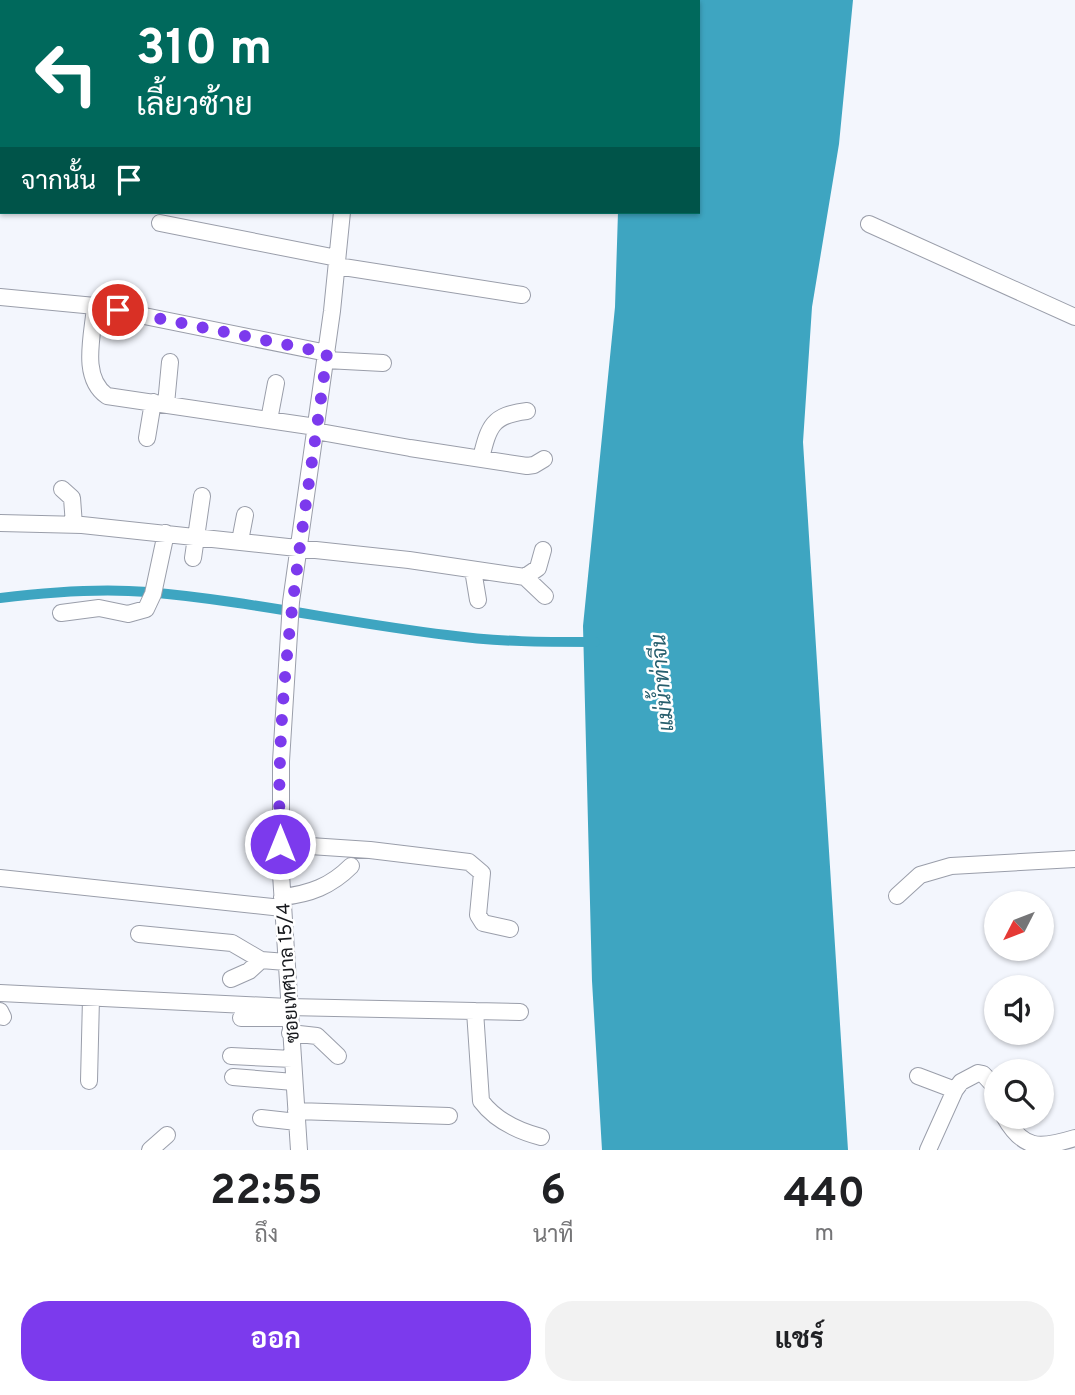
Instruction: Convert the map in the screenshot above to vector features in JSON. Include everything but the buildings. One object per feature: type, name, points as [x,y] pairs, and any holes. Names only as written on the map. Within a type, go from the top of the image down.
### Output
[{"type":"street","name":"ซอยเทศบาล 15/4","points":[[299,1150],[280,844],[289,627],[326,356],[342,214]]},
{"type":"street","points":[[160,223],[337,262],[523,295]]},
{"type":"street","points":[[869,224],[1075,317]]},
{"type":"street","points":[[0,297],[95,306],[326,356],[383,363]]},
{"type":"street","points":[[95,306],[90,362],[95,385],[107,396],[269,420],[527,466],[544,459]]},
{"type":"street","points":[[147,438],[170,362]]},
{"type":"street","points":[[269,420],[276,383]]},
{"type":"street","points":[[481,458],[491,425],[506,415],[527,411]]},
{"type":"street","points":[[62,489],[72,498],[74,525]]},
{"type":"street","points":[[193,558],[202,496]]},
{"type":"street","points":[[240,541],[246,515]]},
{"type":"street","points":[[0,523],[74,525],[197,536],[525,577],[545,596]]},
{"type":"street","points":[[61,613],[91,608],[128,614],[146,609],[152,598],[166,533]]},
{"type":"street","points":[[525,577],[538,568],[543,550]]},
{"type":"street","points":[[472,570],[478,600]]},
{"type":"street","points":[[280,844],[370,850],[468,862],[482,873],[478,915],[482,923],[510,929]]},
{"type":"street","points":[[897,896],[920,875],[951,866],[1075,859]]},
{"type":"street","points":[[0,878],[282,903],[337,880],[351,866]]},
{"type":"street","points":[[139,934],[232,943],[261,960],[286,961]]},
{"type":"street","points":[[230,979],[242,975],[261,960]]},
{"type":"street","points":[[0,993],[92,998],[289,1019],[317,1036],[338,1056]]},
{"type":"street","points":[[89,1081],[92,998]]},
{"type":"street","points":[[475,1011],[481,1101],[507,1124],[522,1132],[541,1137]]},
{"type":"street","points":[[241,1017],[289,1019],[475,1011],[520,1013]]},
{"type":"street","points":[[231,1056],[292,1059]]},
{"type":"street","points":[[928,1150],[961,1082],[978,1073],[984,1075]]},
{"type":"street","points":[[918,1076],[956,1090]]},
{"type":"street","points":[[233,1077],[294,1082]]},
{"type":"street","points":[[261,1118],[449,1116]]},
{"type":"street","points":[[1011,1129],[1016,1137],[1031,1149],[1075,1138]]},
{"type":"street","points":[[150,1150],[167,1135]]},
{"type":"water","name":"แม่น้ำท่าจีน","points":[[700,0],[853,0],[839,144],[812,307],[803,442],[848,1150],[602,1150],[592,981],[583,626],[615,307],[618,214],[700,214]]},
{"type":"waterway","points":[[0,598],[74,591],[148,592],[466,637],[595,642]]},
{"type":"route","points":[[118,310],[327,353],[291,602],[281,761],[280,844]]}]
